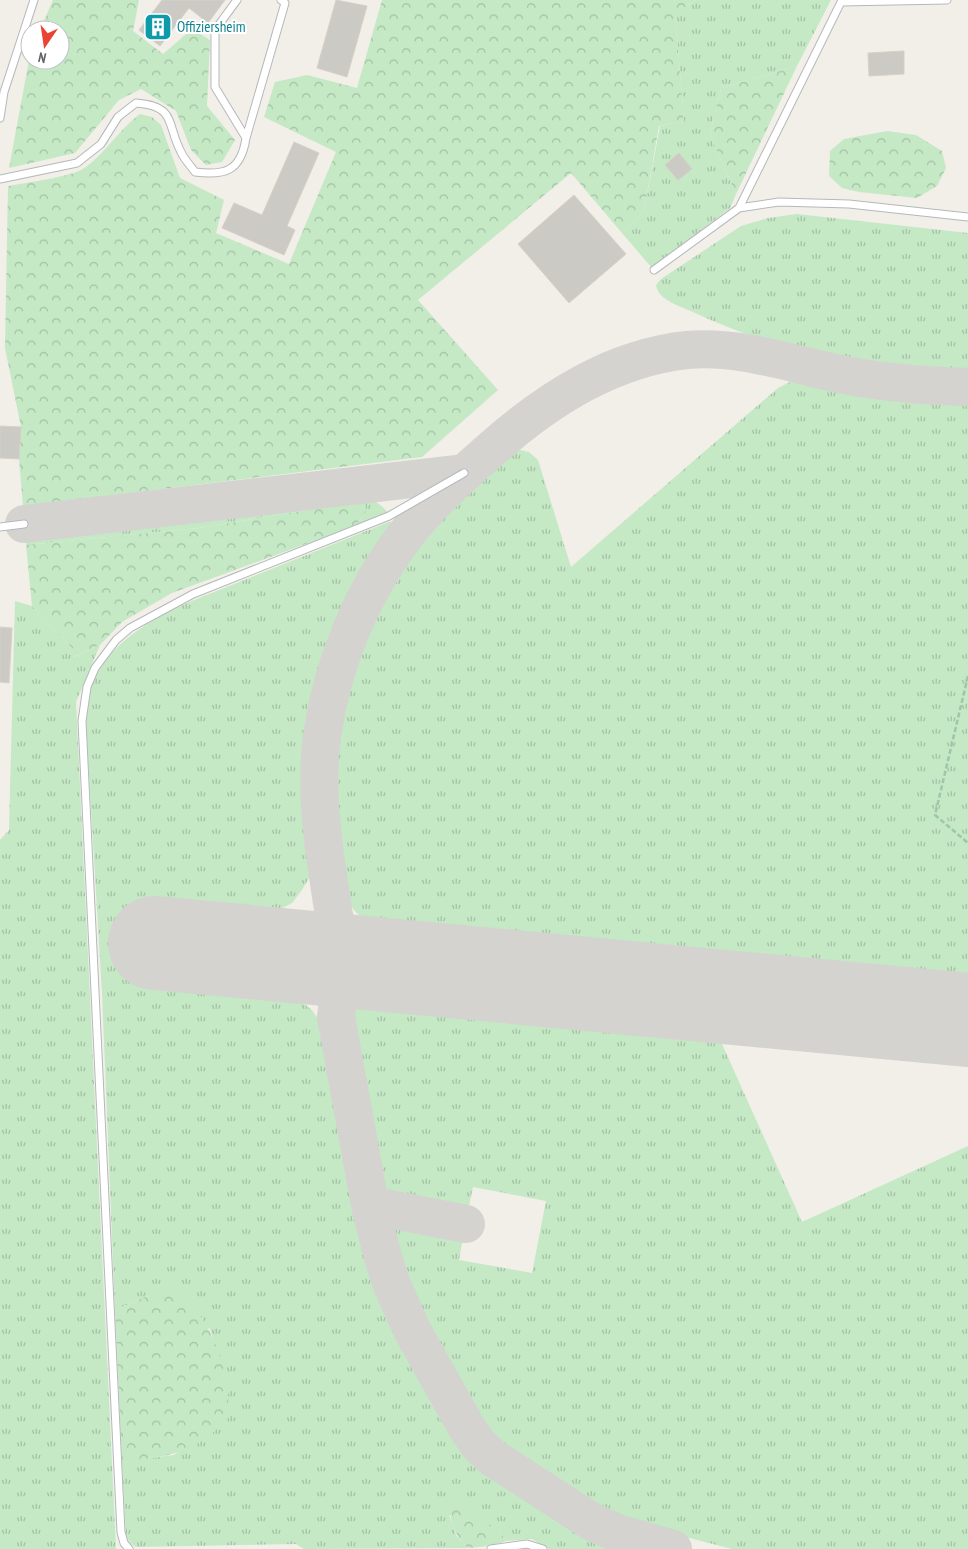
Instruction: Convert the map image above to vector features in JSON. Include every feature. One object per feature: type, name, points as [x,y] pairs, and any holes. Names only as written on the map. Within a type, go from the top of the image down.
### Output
[{"type":"lane","points":[[0,118],[4,92],[34,0]]},
{"type":"lane","points":[[237,0],[215,30],[215,87],[246,138]]},
{"type":"lane","points":[[0,179],[77,163],[101,144],[118,117],[136,103],[154,104],[168,116],[180,152],[195,172],[214,174],[231,169],[243,155],[246,138],[286,3],[281,0]]},
{"type":"lane","points":[[739,208],[841,2],[947,0]]},
{"type":"lane","points":[[654,270],[739,208],[778,202],[849,204],[968,217]]},
{"type":"lane","points":[[129,1549],[124,1543],[121,1532],[82,721],[87,687],[95,668],[110,647],[130,628],[148,617],[193,594],[390,516],[464,473]]},
{"type":"lane","points":[[0,526],[24,524]]},
{"type":"lane","points":[[490,1549],[527,1544],[543,1549]]},
{"type":"path","points":[[968,676],[935,815],[968,843]]},
{"type":"green space","points":[[53,0],[139,0],[133,31],[163,54],[192,29],[210,40],[207,106],[235,140],[222,162],[206,165],[191,150],[176,111],[141,89],[119,100],[75,153],[9,168],[27,70],[70,70],[70,20],[44,20]]},
{"type":"green space","points":[[382,0],[695,0],[675,14],[684,121],[659,126],[644,211],[622,233],[571,173],[418,300],[498,390],[422,457],[23,506],[19,459],[21,427],[5,348],[8,186],[75,173],[96,159],[125,127],[140,114],[152,117],[161,125],[180,178],[224,200],[216,233],[289,264],[336,152],[264,117],[275,82],[307,75],[357,88]]},
{"type":"green space","points":[[695,0],[831,0],[797,66],[721,88],[710,135],[736,194],[730,208],[652,268],[622,233],[644,211],[660,126],[684,121],[675,14]]},
{"type":"green space","points":[[797,66],[736,194],[710,135],[721,88]]},
{"type":"green space","points":[[887,131],[916,135],[942,151],[946,168],[937,186],[917,198],[859,192],[842,188],[829,176],[830,151],[844,139]]},
{"type":"green space","points":[[797,214],[968,233],[968,372],[916,371],[873,367],[795,351],[719,324],[672,303],[658,291],[656,285],[661,279],[741,226],[768,218]]},
{"type":"green space","points":[[790,382],[812,383],[894,397],[968,400],[968,981],[372,925],[361,917],[347,899],[340,877],[333,810],[334,750],[344,692],[353,663],[388,584],[408,555],[460,497],[502,457],[516,449],[529,452],[538,460],[571,567],[778,388]]},
{"type":"green space","points":[[361,499],[376,502],[388,513],[355,526],[365,514],[361,501],[198,528],[26,545],[26,539]]},
{"type":"green space","points":[[361,501],[366,505],[365,514],[355,526],[172,593],[122,622],[100,645],[73,657],[73,649],[32,606],[26,545],[199,528]]},
{"type":"green space","points":[[391,521],[388,538],[363,579],[342,622],[326,665],[317,700],[310,741],[308,781],[312,864],[309,878],[292,903],[269,915],[152,905],[145,980],[281,993],[299,1000],[312,1010],[326,1036],[358,1211],[380,1288],[425,1379],[456,1435],[485,1467],[505,1483],[610,1549],[549,1549],[532,1539],[506,1541],[499,1531],[449,1515],[456,1535],[468,1548],[304,1549],[296,1544],[136,1547],[126,1537],[122,1462],[174,1455],[228,1418],[227,1384],[210,1329],[148,1296],[115,1310],[102,993],[85,708],[99,670],[110,655],[123,642],[153,621],[189,602]]},
{"type":"green space","points":[[15,601],[32,606],[73,649],[74,657],[100,645],[76,702],[116,1549],[0,1549],[0,840],[9,830]]},
{"type":"green space","points":[[364,1001],[717,1033],[802,1222],[968,1146],[968,1549],[732,1549],[620,1520],[585,1503],[513,1457],[487,1434],[417,1312],[389,1230],[397,1222],[464,1232],[459,1260],[532,1273],[546,1201],[473,1187],[467,1215],[410,1207],[381,1194],[350,1028],[357,1008]]},
{"type":"green space","points":[[177,1290],[195,1308],[216,1345],[227,1383],[228,1418],[204,1440],[180,1452],[122,1462],[115,1310],[148,1296]]},
{"type":"green space","points":[[451,1498],[499,1531],[506,1541],[490,1546],[468,1548],[453,1526],[450,1513]]},
{"type":"building","name":"Offiziersheim","points":[[162,0],[225,0],[208,23],[189,8],[160,46],[139,30]]},
{"type":"building","points":[[336,0],[367,6],[347,77],[317,68]]},
{"type":"building","points":[[904,51],[904,74],[869,76],[868,53]]},
{"type":"building","points":[[294,142],[319,153],[287,226],[295,230],[284,255],[222,228],[234,203],[262,215]]},
{"type":"building","points":[[679,153],[692,169],[678,180],[665,165]]},
{"type":"building","points":[[574,195],[626,254],[569,303],[518,244]]},
{"type":"building","points":[[0,426],[21,427],[19,459],[0,458]]},
{"type":"building","points":[[0,627],[12,628],[9,683],[0,682]]},
{"type":"taxiway","points":[[390,965],[369,959],[354,950],[342,936],[334,916],[320,804],[319,781],[322,736],[333,683],[341,657],[362,606],[374,582],[404,537],[436,501],[471,467],[516,428],[560,397],[608,371],[660,354],[687,350],[727,350],[875,380],[968,387]]},
{"type":"taxiway","points":[[24,524],[464,473]]},
{"type":"taxiway","points":[[390,965],[365,970],[350,978],[341,992],[336,1017],[371,1210],[391,1283],[413,1332],[467,1428],[478,1444],[493,1458],[592,1522],[617,1533],[673,1549]]},
{"type":"taxiway","points":[[371,1210],[384,1208],[466,1224]]},
{"type":"runway","points":[[155,943],[968,1020]]},
{"type":"place","name":"Offiziersheim","points":[[158,27]]}]
